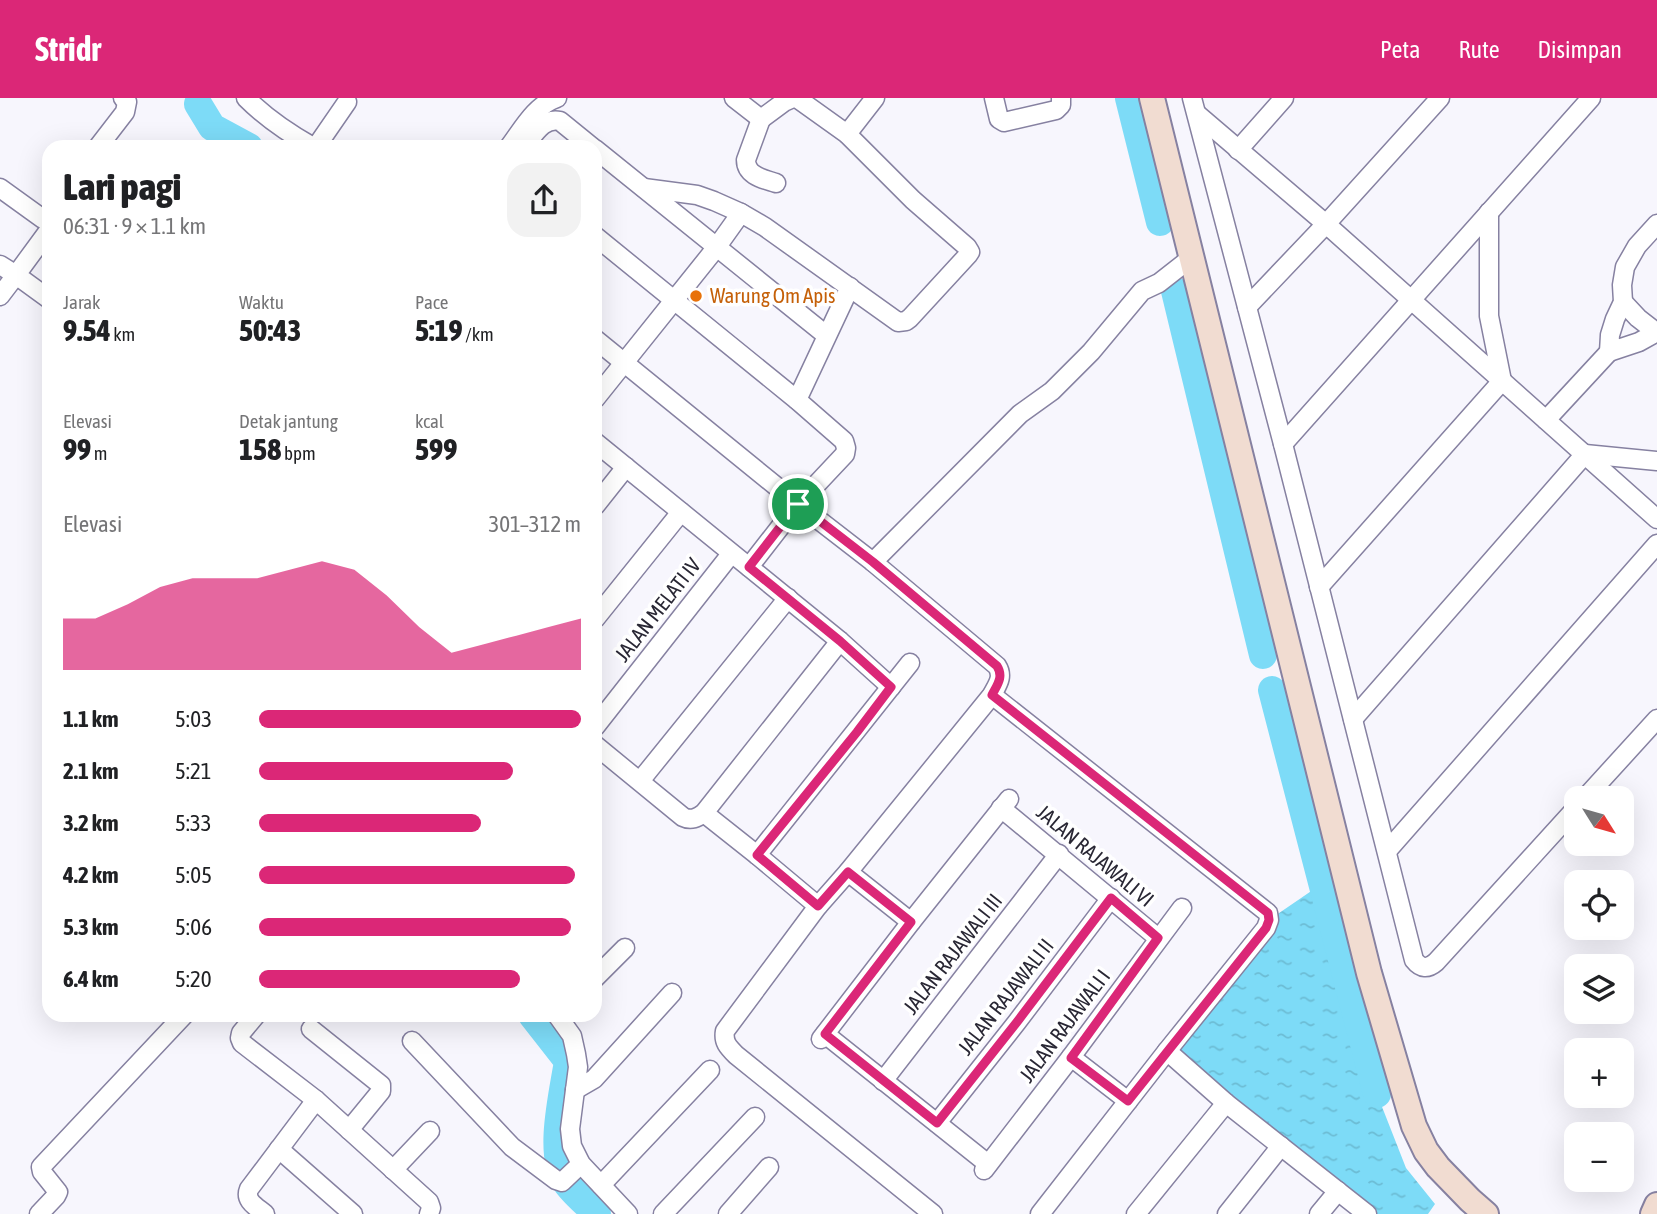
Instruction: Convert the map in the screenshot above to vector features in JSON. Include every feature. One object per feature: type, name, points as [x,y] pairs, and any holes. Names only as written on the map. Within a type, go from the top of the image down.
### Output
[{"type":"street","points":[[103,140],[125,112],[127,102],[123,98]]},
{"type":"street","points":[[246,98],[280,127],[302,140]]},
{"type":"street","points":[[514,140],[543,106],[557,98]]},
{"type":"street","points":[[734,98],[761,119]]},
{"type":"street","points":[[643,188],[697,195],[741,213],[765,227],[898,322],[906,321],[970,251],[913,200],[847,134],[794,98],[761,119],[746,160],[750,173],[776,183]]},
{"type":"street","points":[[847,134],[875,98]]},
{"type":"street","points":[[994,98],[999,119],[1004,122],[1056,110],[1061,105],[1061,98]]},
{"type":"street","points":[[1152,98],[1369,973],[1414,1126],[1426,1151],[1438,1167],[1486,1214]]},
{"type":"street","points":[[1238,150],[1284,98]]},
{"type":"street","points":[[1247,307],[1440,98]]},
{"type":"street","points":[[1283,444],[1591,98]]},
{"type":"street","points":[[1576,114],[1609,98]]},
{"type":"street","points":[[319,140],[346,102]]},
{"type":"street","points":[[1194,106],[1238,150],[1326,224],[1657,519]]},
{"type":"street","points":[[1194,106],[1414,960],[1418,965],[1430,967],[1564,821]]},
{"type":"street","points":[[530,140],[547,121],[556,120],[584,140]]},
{"type":"street","points":[[602,155],[826,335]]},
{"type":"street","points":[[0,188],[42,217]]},
{"type":"street","points":[[1489,212],[1489,316],[1503,381]]},
{"type":"street","points":[[602,391],[741,213]]},
{"type":"street","points":[[1609,352],[1611,335],[1623,302],[1625,267],[1637,246],[1657,224]]},
{"type":"street","points":[[0,296],[16,275],[42,230]]},
{"type":"street","points":[[602,242],[844,441],[845,454],[798,504],[749,567]]},
{"type":"street","points":[[873,562],[1020,414],[1052,391],[1091,352],[1142,291],[1159,283],[1190,259]]},
{"type":"street","points":[[0,265],[42,294]]},
{"type":"street","points":[[797,400],[850,287]]},
{"type":"street","points":[[1546,420],[1609,352],[1639,342],[1657,332],[1623,302]]},
{"type":"street","points":[[602,345],[873,562],[1000,671],[1000,678],[992,695],[818,906],[725,1031],[725,1042],[736,1055],[933,1214]]},
{"type":"street","points":[[1319,587],[1503,381]]},
{"type":"street","points":[[602,448],[840,641],[891,687]]},
{"type":"street","points":[[1585,454],[1657,461]]},
{"type":"street","points":[[1353,719],[1585,454]]},
{"type":"street","points":[[602,497],[626,467]]},
{"type":"street","points":[[602,610],[681,512]]},
{"type":"street","points":[[1387,850],[1657,544]]},
{"type":"street","name":"JALAN MELATI IV","points":[[602,718],[731,554]]},
{"type":"street","points":[[640,781],[788,598]]},
{"type":"street","points":[[602,751],[683,817],[692,819],[704,813],[840,641]]},
{"type":"street","points":[[757,855],[910,663]]},
{"type":"street","points":[[992,695],[1268,913],[1269,920],[1266,928],[1040,1214]]},
{"type":"street","points":[[1596,786],[1657,719]]},
{"type":"street","name":"JALAN RAJAWALI VI","points":[[911,922],[1005,804],[1158,938]]},
{"type":"street","points":[[704,813],[818,906]]},
{"type":"street","name":"JALAN RAJAWALI III","points":[[883,1081],[1059,854]]},
{"type":"street","points":[[848,872],[911,922],[823,1037],[937,1123]]},
{"type":"street","name":"JALAN RAJAWALI II","points":[[937,1123],[1111,898]]},
{"type":"street","name":"JALAN RAJAWALI I","points":[[937,1123],[986,1167],[1182,908]]},
{"type":"street","points":[[602,971],[625,948]]},
{"type":"street","points":[[575,1090],[594,1079],[672,993]]},
{"type":"street","points":[[39,1214],[58,1192],[41,1167],[177,1022]]},
{"type":"street","points":[[250,1022],[241,1033],[240,1040],[316,1100],[429,1202],[429,1214]]},
{"type":"street","points":[[562,1022],[572,1036],[578,1067],[570,1138],[576,1155],[571,1173]]},
{"type":"street","points":[[311,1029],[381,1085],[381,1091],[349,1130]]},
{"type":"street","points":[[412,1041],[512,1147],[556,1180],[571,1173],[601,1185],[628,1214]]},
{"type":"street","points":[[1167,1051],[1226,1103],[1367,1214]]},
{"type":"street","points":[[1071,1058],[1128,1101]]},
{"type":"street","points":[[601,1185],[710,1070]]},
{"type":"street","points":[[265,1214],[248,1199],[247,1193],[316,1100]]},
{"type":"street","points":[[1136,1214],[1226,1103]]},
{"type":"street","points":[[663,1214],[755,1117]]},
{"type":"street","points":[[393,1170],[430,1131]]},
{"type":"street","points":[[1227,1214],[1281,1146]]},
{"type":"street","points":[[279,1149],[353,1214]]},
{"type":"street","points":[[728,1214],[769,1167]]},
{"type":"street","points":[[1319,1214],[1338,1191]]},
{"type":"street","points":[[1653,1214],[1657,1205]]},
{"type":"water","points":[[1323,883],[1377,1094],[1406,1168],[1435,1204],[1428,1214],[1366,1214],[1167,1051],[1269,920]]},
{"type":"waterway","points":[[1129,98],[1160,222]]},
{"type":"waterway","points":[[198,104],[212,127],[236,140]]},
{"type":"waterway","points":[[1175,291],[1263,655]]},
{"type":"waterway","points":[[1272,690],[1377,1094]]},
{"type":"waterway","points":[[537,1022],[568,1061],[558,1123],[558,1156],[561,1170],[569,1186],[597,1214]]},
{"type":"place","name":"Warung Om Apis","points":[[696,296]]},
{"type":"route","points":[[798,504],[873,562],[997,666],[1000,678],[992,695],[1268,913],[1266,928],[1128,1101],[1071,1058],[1158,938],[1111,898],[937,1123],[825,1034],[911,922],[848,872],[818,906],[757,855],[891,687],[840,641],[749,567],[798,504]]}]
